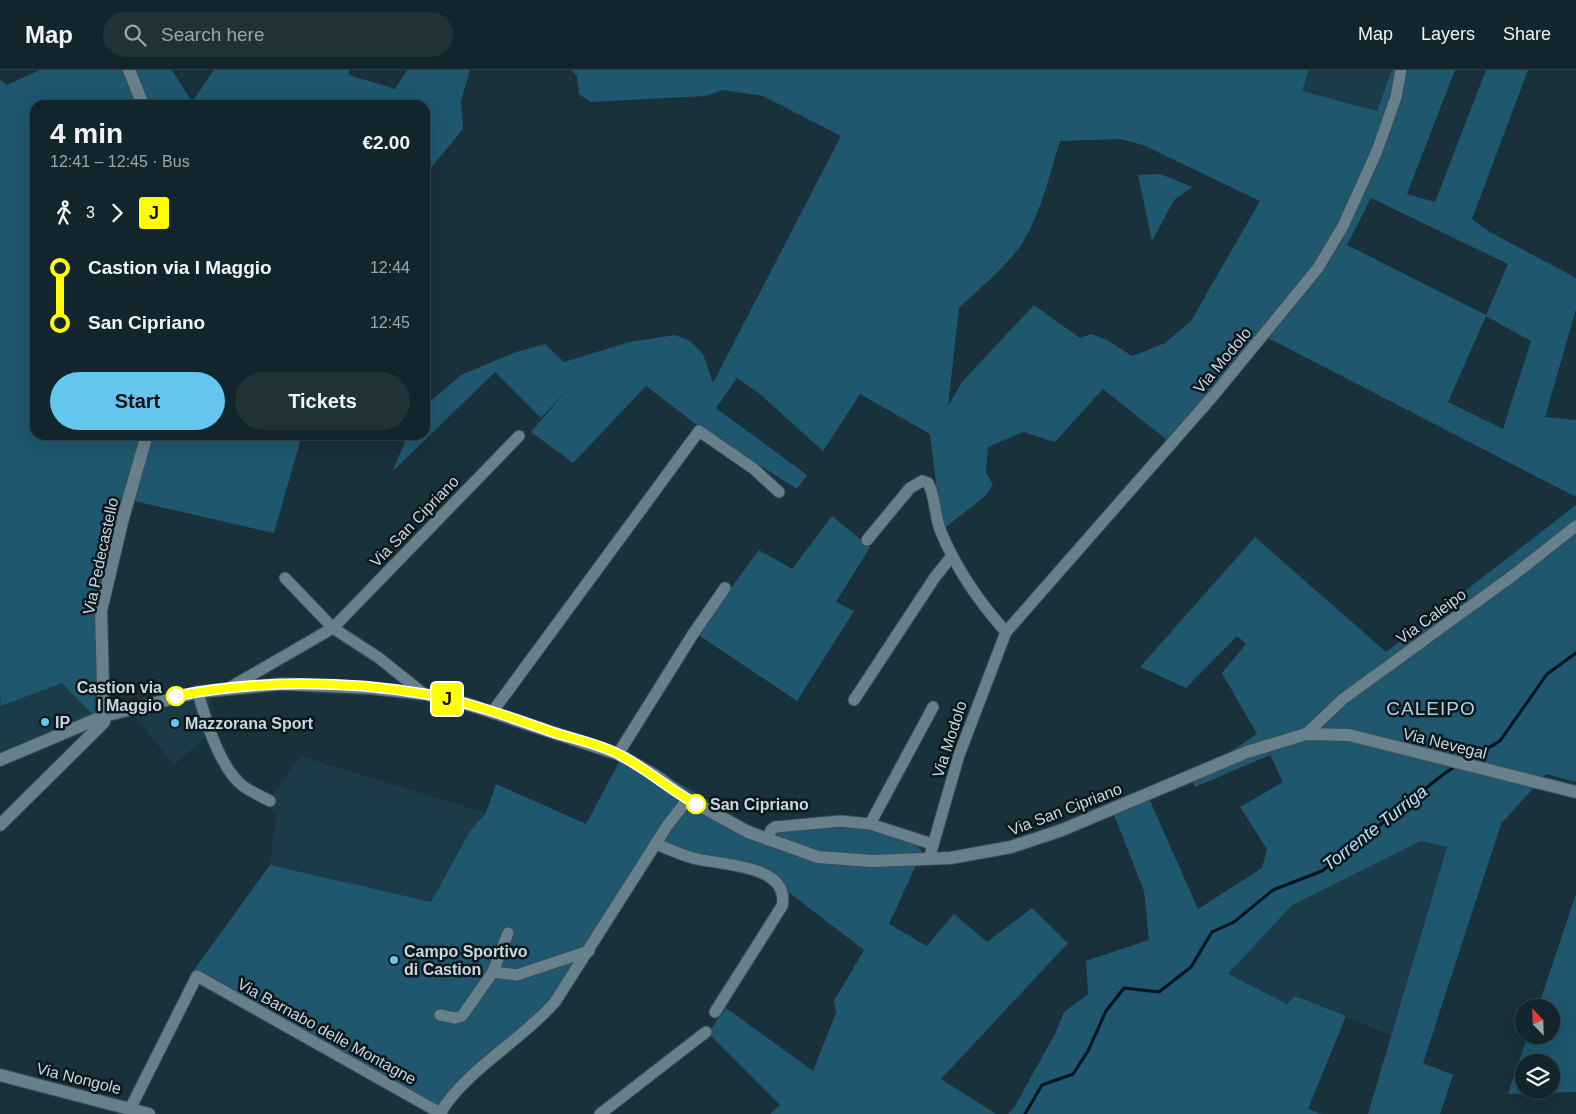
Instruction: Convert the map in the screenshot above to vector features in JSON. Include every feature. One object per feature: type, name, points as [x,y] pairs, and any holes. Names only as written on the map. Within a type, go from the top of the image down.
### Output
[{"type":"main road","points":[[129,70],[141,100]]},
{"type":"main road","name":"Via Pedecastello","points":[[104,716],[101,611],[123,518],[146,440]]},
{"type":"main road","name":"Via San Cipriano","points":[[0,760],[104,716],[198,692],[281,684],[328,685],[424,694],[493,711],[618,754],[656,776],[688,800],[767,840],[804,854],[835,859],[929,859],[970,856],[1028,842],[1062,830],[1247,752],[1306,734]]},
{"type":"main road","points":[[0,825],[97,730],[104,722],[104,716]]},
{"type":"main road","name":"Via Nevegal","points":[[1306,734],[1349,735],[1576,792]]},
{"type":"main road","name":"Via Nongole","points":[[0,1075],[131,1107],[149,1114]]},
{"type":"street","name":"Via Modolo","points":[[929,859],[932,844],[977,705],[1006,632],[1213,396],[1318,268],[1343,226],[1377,151],[1396,97],[1401,70]]},
{"type":"street","points":[[493,711],[699,431],[754,469],[779,492]]},
{"type":"street","name":"Via San Cipriano","points":[[229,688],[333,628],[519,436]]},
{"type":"street","points":[[867,540],[910,488],[918,482],[925,481],[931,490],[938,525],[952,556],[990,613],[1006,632]]},
{"type":"street","name":"Via Caleipo","points":[[1306,734],[1343,699],[1515,574],[1576,526]]},
{"type":"street","points":[[854,700],[935,577],[952,556]]},
{"type":"street","name":"Via San Cipriano","points":[[285,578],[333,628],[379,658],[424,694]]},
{"type":"street","points":[[618,754],[693,634],[725,588]]},
{"type":"street","points":[[198,692],[204,714],[226,765],[242,785],[270,802]]},
{"type":"street","points":[[870,824],[933,707]]},
{"type":"street","points":[[441,1113],[453,1094],[549,1009],[589,951],[667,826],[688,800]]},
{"type":"street","points":[[767,840],[771,830],[775,827],[841,822],[870,824],[932,844]]},
{"type":"street","points":[[656,844],[695,858],[738,865],[760,873],[777,883],[783,891],[782,906],[715,1012]]},
{"type":"street","points":[[440,1015],[455,1018],[462,1016],[493,972],[508,933]]},
{"type":"street","points":[[493,972],[517,975],[589,951]]},
{"type":"street","name":"Via Barnabo delle Montagne","points":[[131,1107],[197,976],[441,1113]]},
{"type":"street","points":[[600,1114],[706,1032]]},
{"type":"shaded area","points":[[40,70],[172,70],[191,100],[30,100],[30,440],[301,440],[274,533],[121,498],[96,620],[99,721],[62,683],[1,706],[0,79],[7,85]]},
{"type":"shaded area","points":[[214,70],[349,70],[349,75],[395,89],[407,70],[470,70],[461,101],[463,129],[430,169],[430,100],[193,100]]},
{"type":"shaded area","points":[[572,70],[1309,70],[1302,91],[1377,111],[1392,70],[1455,70],[1407,194],[1435,202],[1486,70],[1528,70],[1472,219],[1490,232],[1576,278],[1576,309],[1545,417],[1576,420],[1576,497],[1264,336],[1172,444],[1103,389],[1055,442],[1023,432],[988,447],[986,472],[993,485],[984,497],[942,530],[930,434],[860,394],[823,451],[761,395],[737,378],[716,408],[807,475],[797,489],[701,428],[646,386],[573,463],[531,432],[566,391],[541,418],[495,372],[430,435],[430,402],[461,375],[519,351],[545,344],[564,362],[629,342],[675,335],[690,341],[703,354],[713,383],[841,136],[763,96],[723,90],[706,96],[590,102],[579,94],[577,77]],"holes":[[[1120,139],[1143,145],[1260,201],[1191,321],[1165,343],[1132,356],[1107,340],[1091,334],[1080,338],[1034,305],[962,382],[948,406],[959,308],[1014,254],[1028,234],[1039,208],[1060,141]],[[1371,198],[1508,264],[1486,315],[1347,245]],[[1486,316],[1531,341],[1503,429],[1448,402]]]},
{"type":"shaded area","points":[[1309,70],[1392,70],[1377,112],[1302,91]]},
{"type":"shaded area","points":[[1160,174],[1192,187],[1174,200],[1152,241],[1138,175]]},
{"type":"shaded area","points":[[406,440],[425,440],[392,472]]},
{"type":"shaded area","points":[[1576,505],[1576,782],[1546,774],[1501,824],[1423,1063],[1453,1075],[1440,1114],[1368,1114],[1447,847],[1421,841],[1292,905],[1228,974],[1287,1004],[1295,996],[1346,1016],[1308,1109],[1322,1114],[1008,1114],[1015,1106],[1056,1032],[1064,1012],[1088,994],[1086,961],[1149,940],[1144,891],[1111,807],[1147,794],[1198,909],[1262,868],[1267,849],[1240,807],[1283,782],[1270,755],[1195,787],[1190,775],[1204,769],[1257,734],[1222,673],[1246,644],[1237,636],[1186,688],[1140,667],[1255,537],[1386,652]]},
{"type":"shaded area","points":[[832,516],[870,547],[836,602],[854,611],[797,701],[697,634],[759,550],[792,569]]},
{"type":"shaded area","points":[[62,683],[99,721],[0,756],[0,696],[2,705]]},
{"type":"shaded area","points":[[208,686],[215,728],[174,765],[132,713]]},
{"type":"shaded area","points":[[625,751],[745,823],[774,834],[776,831],[836,827],[865,829],[904,839],[914,844],[922,852],[889,924],[927,946],[954,914],[987,942],[1032,908],[1068,943],[941,1079],[996,1114],[770,1114],[780,1105],[708,1033],[726,1008],[813,1071],[836,1013],[834,1001],[864,950],[783,888],[760,873],[657,844],[556,1003],[436,1107],[397,1093],[191,974],[270,865],[431,902],[470,831],[486,813],[496,784],[586,824]]},
{"type":"shaded area","points":[[300,756],[486,813],[470,831],[431,903],[270,865],[276,814],[269,808],[274,797],[272,796]]},
{"type":"shaded area","points":[[1421,841],[1448,846],[1391,1035],[1295,996],[1287,1004],[1227,974],[1292,905]]},
{"type":"shaded area","points":[[1576,894],[1576,1092],[1560,1092],[1560,1054],[1522,1054],[1525,1044],[1560,1044],[1560,999],[1541,999]]},
{"type":"shaded area","points":[[1515,1073],[1515,1094],[1508,1094]]},
{"type":"waterway","name":"Torrente Turriga","points":[[1466,761],[1500,741],[1547,674],[1576,653]]},
{"type":"waterway","name":"Torrente Turriga","points":[[1025,1114],[1042,1085],[1073,1074],[1088,1051],[1106,1011],[1124,988],[1159,992],[1191,967],[1212,932],[1234,922],[1273,890],[1322,871],[1456,766]]},
{"type":"bus line","name":"J","points":[[176,696],[229,688],[281,684],[328,685],[424,694],[493,711],[618,754],[656,776],[696,804]]},
{"type":"place","name":"Castion via I Maggio","points":[[176,696]]},
{"type":"place","name":"IP","points":[[45,722]]},
{"type":"place","name":"Mazzorana Sport","points":[[175,723]]},
{"type":"place","name":"San Cipriano","points":[[696,804]]},
{"type":"place","name":"Campo Sportivo di Castion","points":[[394,960]]},
{"type":"district","name":"CALEIPO","points":[[1431,708]]}]
